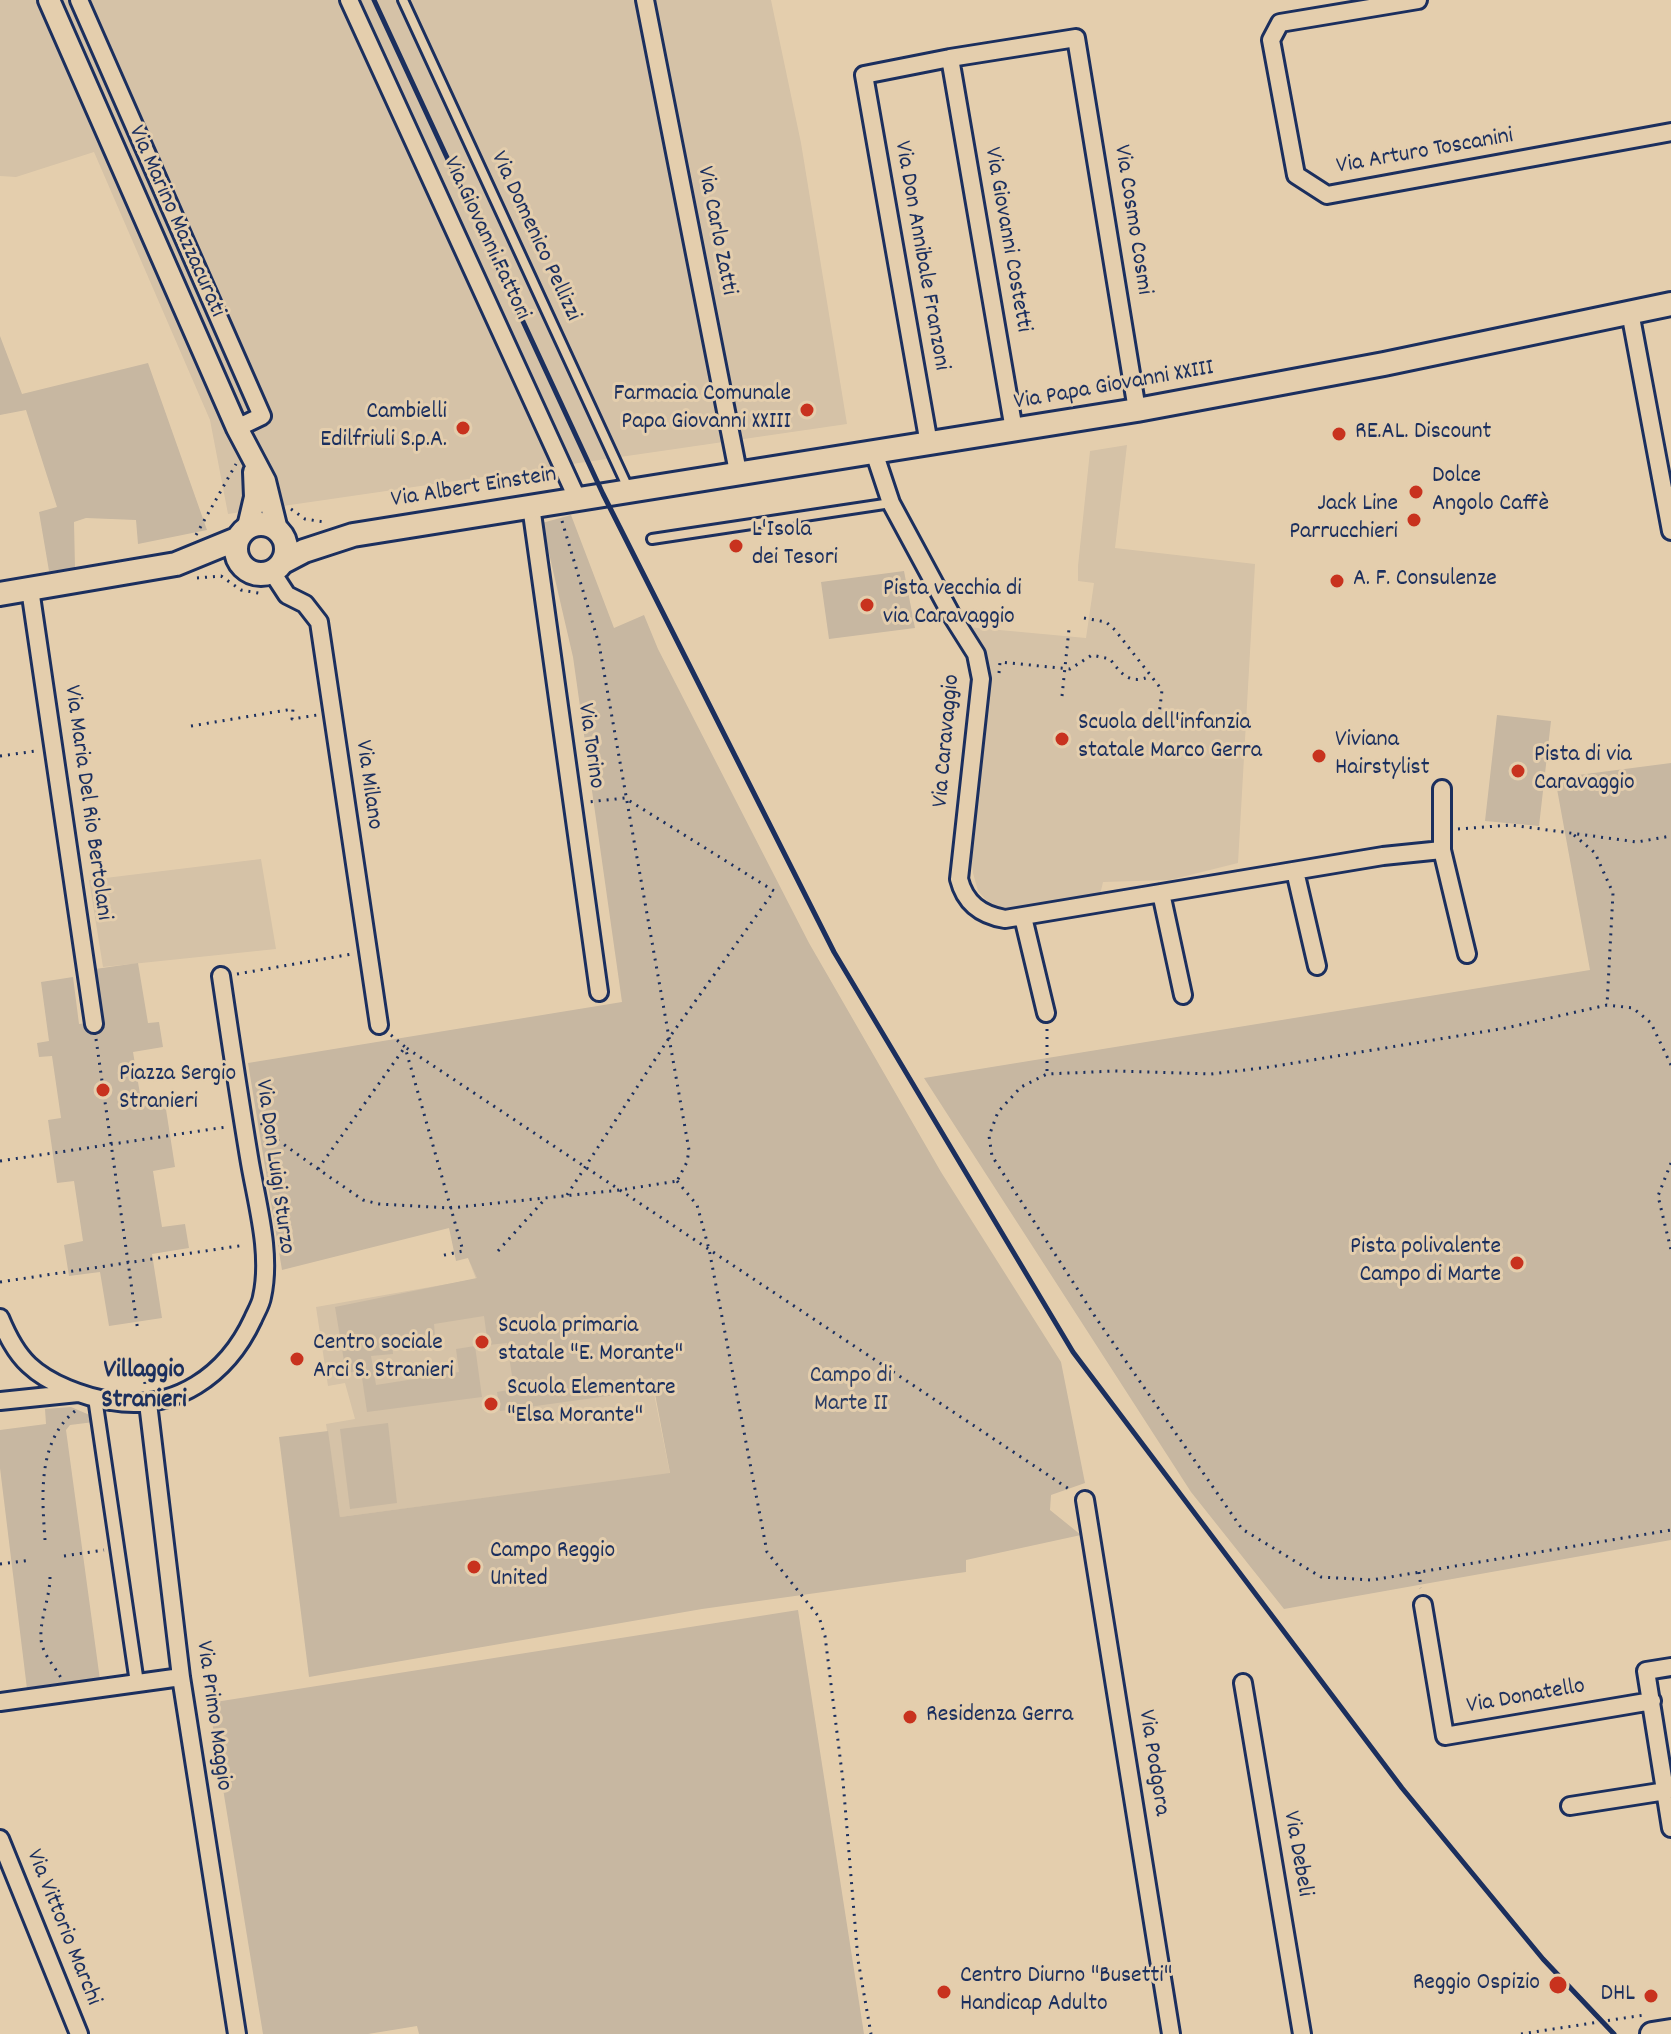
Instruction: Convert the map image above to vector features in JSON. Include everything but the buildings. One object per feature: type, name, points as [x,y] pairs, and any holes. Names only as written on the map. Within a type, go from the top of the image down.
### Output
[{"type":"main road","name":"Via Papa Giovanni XXIII","points":[[603,494],[1137,410],[1398,361],[1671,304]]},
{"type":"main road","name":"Via Albert Einstein","points":[[277,567],[304,551],[353,535],[603,494]]},
{"type":"main road","points":[[0,594],[176,564],[243,568],[257,575],[277,567],[286,548],[279,532],[263,524],[176,564]]},
{"type":"main road","name":"Via Albert Einstein","points":[[279,532],[353,535]]},
{"type":"main road","points":[[243,533],[236,555],[243,568]]},
{"type":"main road","points":[[1654,2023],[1671,2031]]},
{"type":"street","name":"Via Marino Mazzacurati","points":[[49,0],[237,428],[265,481],[279,532]]},
{"type":"street","points":[[79,0],[262,416],[237,428]]},
{"type":"street","name":"Via Giovanni Fattori","points":[[349,0],[577,498]]},
{"type":"street","name":"Via Carlo Zatti","points":[[645,0],[738,472]]},
{"type":"street","name":"Via Arturo Toscanini","points":[[1418,0],[1280,23],[1271,40],[1296,175],[1327,195],[1671,132]]},
{"type":"street","name":"Via Cosmo Cosmi","points":[[950,58],[1076,38],[1137,410]]},
{"type":"street","name":"Via Don Annibale Franzoni","points":[[929,444],[864,75],[950,58]]},
{"type":"street","name":"Via Giovanni Costetti","points":[[950,58],[1014,430]]},
{"type":"street","points":[[1630,312],[1671,531]]},
{"type":"street","name":"Via Caravaggio","points":[[874,452],[891,503],[976,654],[981,679],[959,879],[962,890],[975,907],[993,917],[1023,917],[1383,856],[1442,850]]},
{"type":"street","name":"Via Marino Mazzacurati","points":[[243,533],[255,497],[254,464]]},
{"type":"street","name":"Via Torino","points":[[531,506],[599,992]]},
{"type":"street","name":"Via Milano","points":[[277,567],[287,595],[305,604],[319,622],[379,1025]]},
{"type":"street","name":"Via Maria Del Rio Bertolani","points":[[30,589],[94,1024]]},
{"type":"street","points":[[1442,789],[1442,850],[1467,954]]},
{"type":"street","points":[[1295,871],[1317,966]]},
{"type":"street","points":[[1161,893],[1183,995]]},
{"type":"street","points":[[1023,917],[1046,1013]]},
{"type":"street","name":"Via Don Luigi Sturzo","points":[[148,1403],[181,1394],[206,1379],[229,1359],[247,1331],[262,1298],[263,1242],[221,976]]},
{"type":"street","points":[[0,1318],[11,1343],[29,1365],[51,1380],[88,1396],[120,1403],[148,1403]]},
{"type":"street","points":[[0,1401],[88,1396]]},
{"type":"street","points":[[88,1396],[117,1548],[137,1683]]},
{"type":"street","name":"Via Primo Maggio","points":[[148,1403],[181,1677],[237,2034]]},
{"type":"street","name":"Via Podgora","points":[[1085,1500],[1171,2034]]},
{"type":"street","name":"Via Donatello","points":[[1423,1605],[1445,1736],[1652,1701]]},
{"type":"street","points":[[1671,1667],[1646,1671],[1671,1828]]},
{"type":"street","points":[[0,1702],[181,1677]]},
{"type":"street","name":"Via Debeli","points":[[1243,1683],[1302,2034]]},
{"type":"street","points":[[1570,1806],[1666,1791]]},
{"type":"street","name":"Via Vittorio Marchi","points":[[0,1839],[79,2034]]},
{"type":"lane","name":"Via Domenico Pellizzi","points":[[403,0],[629,490]]},
{"type":"lane","points":[[652,539],[891,503]]},
{"type":"path","points":[[287,506],[312,521],[332,520]]},
{"type":"path","points":[[561,516],[599,644],[689,1150],[687,1162],[677,1181]]},
{"type":"path","points":[[1084,618],[1106,622],[1162,690],[1158,724]]},
{"type":"path","points":[[1062,696],[1069,629]]},
{"type":"path","points":[[998,676],[1000,662],[1070,669],[1092,655],[1110,659],[1122,675],[1131,679],[1151,676]]},
{"type":"path","points":[[191,726],[293,709],[292,719],[332,713]]},
{"type":"path","points":[[0,756],[53,748]]},
{"type":"path","points":[[566,1196],[669,1038],[774,891],[625,798],[573,803]]},
{"type":"path","points":[[1442,829],[1511,825],[1637,842],[1671,836]]},
{"type":"path","points":[[1571,832],[1595,853],[1613,893],[1607,1005]]},
{"type":"path","points":[[221,976],[366,951]]},
{"type":"path","points":[[1671,1065],[1651,1023],[1633,1008],[1607,1005],[1506,1028],[1270,1067],[1211,1074],[1115,1071],[1047,1074],[1021,1087],[998,1112],[989,1136],[992,1156],[1096,1318],[1242,1529],[1321,1577],[1372,1580],[1671,1530]]},
{"type":"path","points":[[1046,1013],[1047,1074]]},
{"type":"path","points":[[94,1024],[138,1332]]},
{"type":"path","points":[[379,1025],[405,1047],[1085,1500]]},
{"type":"path","points":[[318,1169],[405,1047]]},
{"type":"path","points":[[405,1047],[463,1251],[440,1256]]},
{"type":"path","points":[[0,1161],[260,1122],[272,1136],[318,1169],[363,1200],[379,1204],[450,1208],[677,1181]]},
{"type":"path","points":[[1671,1163],[1658,1196],[1671,1250]]},
{"type":"path","points":[[677,1181],[697,1205],[709,1249],[767,1552],[819,1617],[825,1636],[846,1807],[858,1960],[871,2034]]},
{"type":"path","points":[[498,1251],[546,1198]]},
{"type":"path","points":[[0,1282],[263,1242]]},
{"type":"path","points":[[45,1540],[43,1496],[50,1446],[64,1419],[88,1396]]},
{"type":"path","points":[[64,1556],[117,1548]]},
{"type":"path","points":[[0,1564],[31,1560]]},
{"type":"path","points":[[50,1577],[49,1598],[40,1634],[47,1658],[60,1676],[66,1693]]},
{"type":"path","points":[[1603,2015],[1607,2020]]},
{"type":"path","points":[[1521,2034],[1607,2020],[1654,2023]]},
{"type":"shaded area","points":[[0,0],[771,0],[801,143],[847,424],[228,514],[210,420],[94,152],[16,177],[0,176]]},
{"type":"shaded area","points":[[1127,445],[1115,548],[1255,564],[1238,863],[1170,880],[1103,882],[1100,895],[1003,910],[978,891],[973,873],[971,853],[988,664],[967,627],[1086,638],[1094,583],[1078,581],[1078,566],[1090,451]]},
{"type":"shaded area","points":[[261,859],[276,949],[103,967],[89,880]]},
{"type":"shaded area","name":"Scuola primaria statale \"E. Morante\"","points":[[620,1223],[670,1474],[340,1517],[326,1424],[355,1419],[345,1383],[328,1386],[316,1307],[476,1279],[468,1258]]},
{"type":"green space","points":[[0,336],[22,394],[148,363],[207,530],[138,544],[136,520],[86,518],[74,522],[75,568],[49,571],[39,512],[57,507],[26,410],[0,415]]},
{"type":"green space","name":"Campo di Marte II","points":[[571,515],[614,628],[644,615],[658,649],[809,943],[941,1172],[1061,1362],[1085,1483],[1051,1495],[1050,1510],[1081,1535],[966,1560],[966,1572],[702,1609],[309,1677],[279,1437],[328,1431],[340,1517],[670,1473],[652,1378],[626,1382],[622,1394],[500,1411],[497,1392],[514,1389],[507,1343],[488,1345],[484,1316],[434,1324],[435,1336],[392,1342],[393,1354],[371,1356],[376,1385],[459,1372],[456,1349],[475,1346],[482,1397],[367,1412],[361,1371],[346,1373],[335,1307],[477,1278],[468,1258],[456,1261],[449,1228],[282,1270],[248,1063],[622,1002],[573,657],[542,523]]},
{"type":"green space","name":"Pista vecchia di via Caravaggio","points":[[904,571],[915,628],[829,639],[821,582]]},
{"type":"green space","name":"Pista di via Caravaggio","points":[[1497,715],[1551,721],[1539,826],[1485,821]]},
{"type":"green space","points":[[1671,763],[1671,1540],[1284,1609],[1191,1492],[924,1078],[1590,970],[1555,778]]},
{"type":"green space","points":[[138,963],[148,1023],[159,1022],[163,1047],[133,1052],[142,1106],[165,1103],[175,1167],[153,1171],[162,1227],[185,1224],[189,1248],[152,1254],[162,1318],[109,1326],[100,1272],[69,1276],[64,1245],[83,1241],[74,1181],[57,1183],[48,1120],[61,1118],[52,1056],[39,1057],[37,1043],[49,1041],[41,982],[73,977],[79,1024],[102,1021],[95,969]]},
{"type":"green space","points":[[71,1407],[92,1416],[94,1422],[70,1425],[66,1430],[100,1680],[27,1689],[0,1468],[0,1430],[46,1424],[45,1409]]},
{"type":"green space","points":[[388,1423],[397,1503],[350,1509],[340,1429]]},
{"type":"green space","points":[[798,1610],[864,2034],[419,2034],[417,2026],[368,2034],[263,2034],[209,1703]]},
{"type":"railway","points":[[374,0],[603,494],[834,952],[1073,1352],[1402,1788],[1543,1959],[1614,2034]]},
{"type":"place","name":"Farmacia Comunale Papa Giovanni XXIII","points":[[807,410]]},
{"type":"place","name":"Cambielli Edilfriuli S.p.A.","points":[[463,428]]},
{"type":"place","name":"RE.AL. Discount","points":[[1339,434]]},
{"type":"place","name":"Dolce Angolo Caffè","points":[[1416,492]]},
{"type":"place","name":"Jack Line Parrucchieri","points":[[1414,520]]},
{"type":"place","name":"L'Isola dei Tesori","points":[[736,546]]},
{"type":"place","name":"A. F. Consulenze","points":[[1337,581]]},
{"type":"place","name":"Pista vecchia di via Caravaggio","points":[[867,605]]},
{"type":"place","name":"Scuola dell'infanzia statale Marco Gerra","points":[[1062,739]]},
{"type":"place","name":"Viviana Hairstylist","points":[[1319,756]]},
{"type":"place","name":"Pista di via Caravaggio","points":[[1518,771]]},
{"type":"place","name":"Piazza Sergio Stranieri","points":[[103,1090]]},
{"type":"place","name":"Pista polivalente Campo di Marte","points":[[1517,1263]]},
{"type":"place","name":"Scuola primaria statale \"E. Morante\"","points":[[482,1342]]},
{"type":"place","name":"Centro sociale Arci S. Stranieri","points":[[297,1359]]},
{"type":"place","name":"Scuola Elementare \"Elsa Morante\"","points":[[491,1404]]},
{"type":"place","name":"Campo Reggio United","points":[[474,1567]]},
{"type":"place","name":"Residenza Gerra","points":[[910,1717]]},
{"type":"place","name":"Reggio Ospizio","points":[[1558,1985]]},
{"type":"place","name":"Centro Diurno \"Busetti\" Handicap Adulto","points":[[944,1992]]},
{"type":"place","name":"DHL","points":[[1651,1996]]},
{"type":"district","name":"Villaggio Stranieri","points":[[144,1387]]}]
